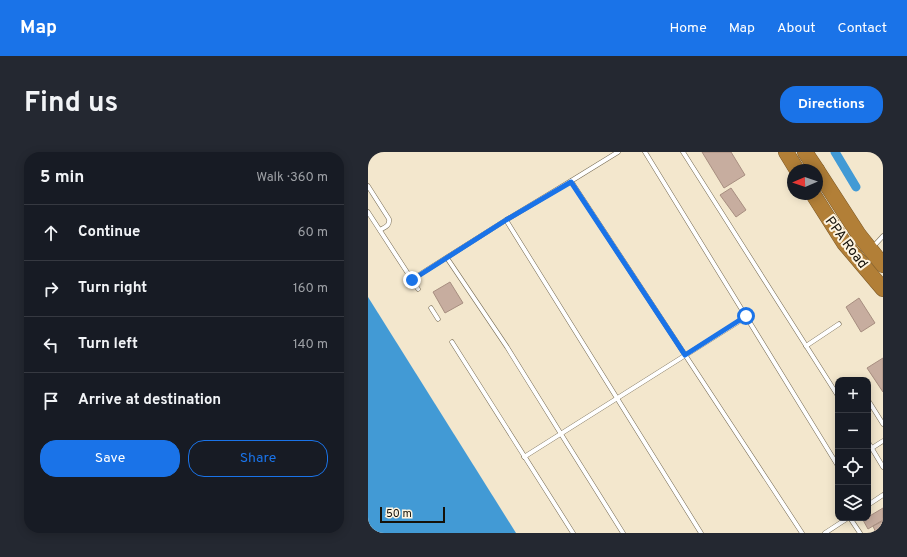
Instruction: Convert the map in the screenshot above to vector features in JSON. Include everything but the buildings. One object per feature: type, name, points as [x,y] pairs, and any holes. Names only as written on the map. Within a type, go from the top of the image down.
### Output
[{"type":"highway","points":[[786,152],[793,164]]},
{"type":"highway","name":"PPA Road","points":[[805,152],[813,164]]},
{"type":"highway","name":"PPA Road","points":[[823,179],[859,235],[883,265]]},
{"type":"highway","name":"PPA Road","points":[[817,200],[844,242],[883,289]]},
{"type":"lane","points":[[412,280],[506,220],[571,182],[618,152]]},
{"type":"lane","points":[[645,152],[835,461]]},
{"type":"lane","points":[[683,152],[835,391]]},
{"type":"lane","points":[[571,182],[802,533]]},
{"type":"lane","points":[[368,186],[389,219],[388,226],[380,230]]},
{"type":"lane","points":[[368,212],[418,288]]},
{"type":"lane","points":[[506,220],[700,533]]},
{"type":"lane","points":[[870,249],[883,236]]},
{"type":"lane","points":[[447,258],[508,348],[623,533]]},
{"type":"lane","points":[[431,308],[438,319]]},
{"type":"lane","points":[[524,457],[746,316]]},
{"type":"lane","points":[[806,346],[839,324]]},
{"type":"lane","points":[[452,342],[573,533]]},
{"type":"lane","points":[[871,405],[883,424]]},
{"type":"lane","points":[[883,441],[872,448],[883,468]]},
{"type":"lane","points":[[871,503],[883,496]]},
{"type":"lane","points":[[825,533],[844,521]]},
{"type":"lane","points":[[851,521],[860,533]]},
{"type":"water","points":[[368,297],[516,533],[368,533]]},
{"type":"waterway","points":[[835,152],[856,187]]},
{"type":"route","points":[[412,280],[506,220],[571,182],[685,355],[746,316]]}]
